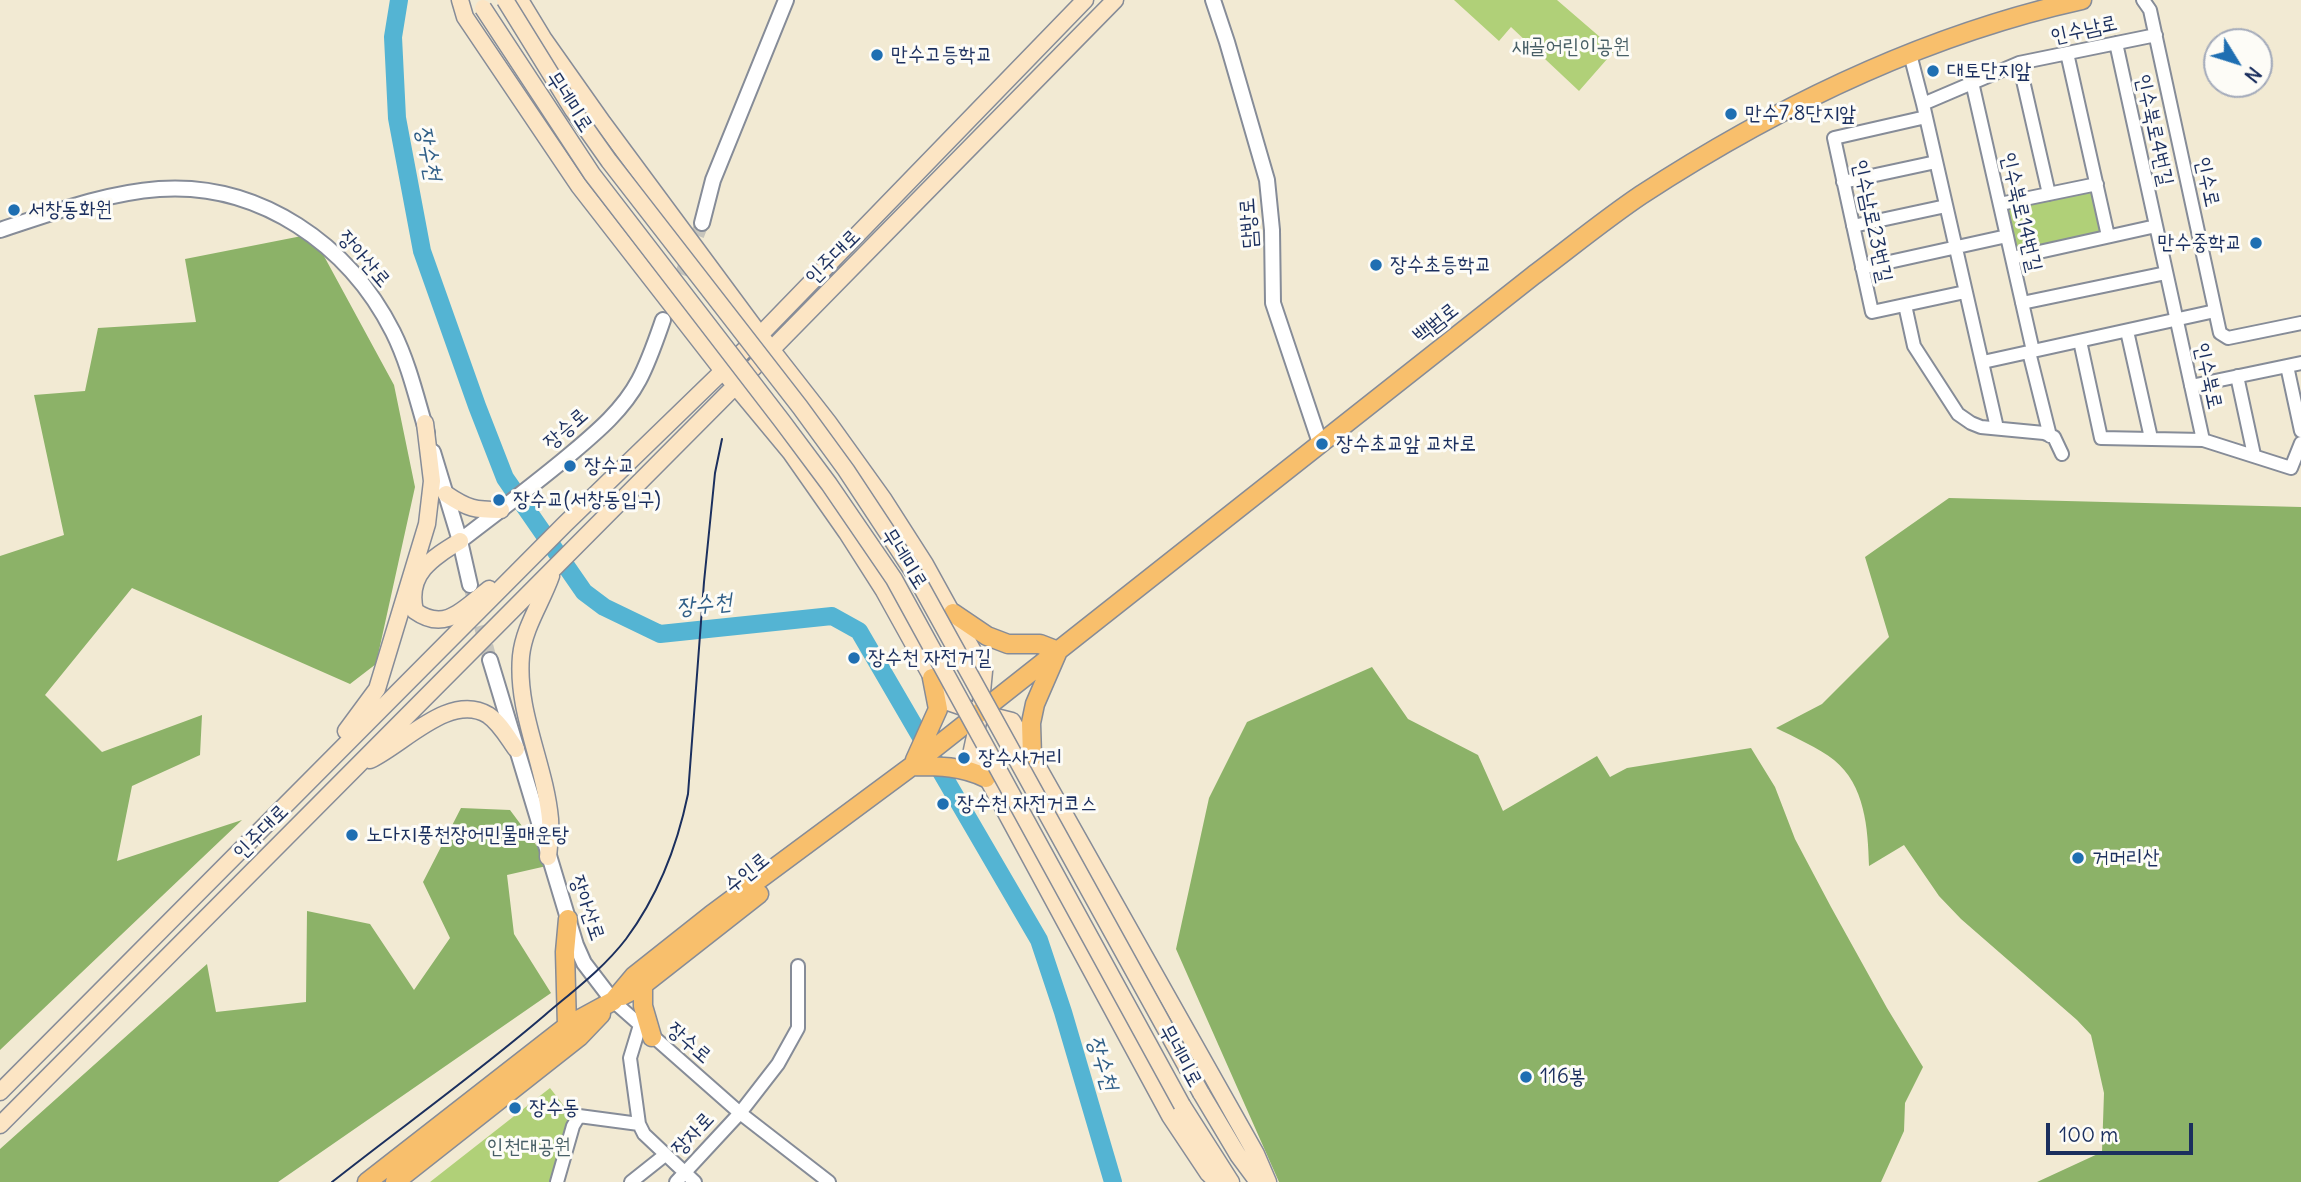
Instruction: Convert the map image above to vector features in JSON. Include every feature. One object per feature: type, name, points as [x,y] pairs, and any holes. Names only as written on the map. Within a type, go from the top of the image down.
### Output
[{"type":"main road","points":[[460,0],[465,17],[579,186],[790,453],[846,533],[884,591],[945,701],[1012,721],[1256,1154],[1268,1182]]},
{"type":"main road","name":"무네미로","points":[[505,0],[573,110],[800,407],[846,470],[912,570],[1201,1093],[1238,1155],[1258,1182]]},
{"type":"main road","points":[[520,0],[543,38],[603,123],[828,422],[884,500],[925,564],[984,671],[980,713],[972,750],[979,774],[1170,1116],[1208,1173],[1217,1182]]},
{"type":"main road","name":"인주대로","points":[[0,1092],[565,524],[760,335],[1085,0]]},
{"type":"main road","name":"인주대로","points":[[0,1125],[1115,0]]},
{"type":"main road","name":"백범로","points":[[980,713],[1534,275],[1640,196],[1737,136],[1832,86],[1937,42],[2043,9],[2082,0]]},
{"type":"main road","name":"무네미로","points":[[481,4],[592,174],[790,431],[894,579],[1182,1105],[1231,1182]]},
{"type":"main road","points":[[279,811],[377,689],[427,524],[432,481],[425,423]]},
{"type":"main road","points":[[446,494],[477,510],[505,507]]},
{"type":"main road","points":[[460,541],[436,556],[421,570],[413,600],[415,611],[427,619],[439,622],[452,617],[538,551]]},
{"type":"main road","points":[[548,857],[550,820],[521,685],[521,654],[527,632],[553,570]]},
{"type":"main road","points":[[953,613],[987,636],[1008,644],[1040,644],[1058,651],[1035,704],[1031,723],[1032,757]]},
{"type":"main road","points":[[907,769],[938,709],[932,678]]},
{"type":"main road","points":[[358,765],[387,752],[443,713],[456,709],[468,709],[489,716],[516,750]]},
{"type":"main road","name":"수인로","points":[[395,1182],[579,1037],[634,976],[980,713]]},
{"type":"main road","points":[[907,769],[952,766],[979,774]]},
{"type":"main road","name":"수인로","points":[[367,1182],[567,1026],[643,985],[762,892],[907,769]]},
{"type":"main road","points":[[567,1026],[565,953],[568,919]]},
{"type":"main road","points":[[643,985],[646,1031]]},
{"type":"street","points":[[702,223],[713,180],[786,0]]},
{"type":"street","name":"담방로","points":[[1213,0],[1268,180],[1273,303],[1320,443]]},
{"type":"street","name":"인수로","points":[[2143,0],[2150,10],[2156,35],[2220,333],[2228,338],[2301,323]]},
{"type":"street","name":"인수남로","points":[[1923,104],[2019,64],[2156,35]]},
{"type":"street","name":"인수북로4번길","points":[[2116,43],[2176,320]]},
{"type":"street","points":[[2067,53],[2108,236]]},
{"type":"street","points":[[1910,54],[1997,428]]},
{"type":"street","points":[[2019,64],[2049,194]]},
{"type":"street","name":"인수북로14번길","points":[[1972,82],[2031,352]]},
{"type":"street","name":"인수남로23번길","points":[[1905,305],[1872,312],[1834,138],[1926,117]]},
{"type":"street","points":[[1843,182],[1936,162]]},
{"type":"street","points":[[2000,204],[2097,184]]},
{"type":"street","name":"장아산로","points":[[0,230],[71,207],[125,194],[161,189],[208,191],[246,200],[274,211],[312,234],[345,262],[394,333],[425,423],[460,541],[470,585]]},
{"type":"street","points":[[1853,226],[1946,206]]},
{"type":"street","points":[[2012,258],[2156,226]]},
{"type":"street","points":[[1862,268],[2007,236]]},
{"type":"street","points":[[2022,303],[2166,273]]},
{"type":"street","points":[[1965,292],[1905,305],[1914,346],[1958,414],[1971,423],[2054,437],[2062,454]]},
{"type":"street","name":"인수북로","points":[[1983,362],[2215,311]]},
{"type":"street","name":"장승로","points":[[460,541],[598,431],[619,410],[639,381],[663,320]]},
{"type":"street","name":"인수북로","points":[[2176,320],[2203,440]]},
{"type":"street","points":[[2127,331],[2151,438]]},
{"type":"street","points":[[2080,341],[2101,438],[2203,440],[2291,468],[2301,443]]},
{"type":"street","points":[[2031,352],[2050,436]]},
{"type":"street","points":[[2191,386],[2301,363]]},
{"type":"street","points":[[2287,366],[2301,431]]},
{"type":"street","points":[[2237,376],[2254,455]]},
{"type":"street","name":"장아산로","points":[[490,660],[568,919],[584,963],[613,1001]]},
{"type":"street","points":[[740,1113],[778,1063],[798,1028],[797,966]]},
{"type":"street","name":"장수로","points":[[613,1001],[740,1113],[829,1182]]},
{"type":"street","points":[[646,1031],[630,1058],[639,1124],[644,1135],[665,1155],[680,1178],[695,1182]]},
{"type":"street","name":"장자로","points":[[680,1178],[740,1113]]},
{"type":"street","points":[[557,1182],[573,1126],[579,1116],[639,1124]]},
{"type":"street","points":[[631,1182],[665,1155]]},
{"type":"green space","name":"새골어린이공원","points":[[1454,0],[1557,0],[1615,50],[1579,91],[1511,27],[1499,41]]},
{"type":"green space","points":[[2097,184],[2108,236],[2012,258],[2000,204]]},
{"type":"green space","points":[[312,234],[394,385],[415,487],[376,664],[350,684],[132,588],[45,695],[102,752],[202,715],[200,755],[132,786],[117,861],[242,820],[0,1050],[0,556],[64,535],[34,395],[85,391],[98,328],[196,322],[185,259]]},
{"type":"green space","points":[[1949,498],[2301,507],[2301,1182],[2037,1182],[2102,1152],[2104,1093],[2091,1035],[1961,919],[1939,896],[1904,845],[1869,866],[1863,808],[1844,770],[1828,756],[1776,728],[1822,704],[1889,637],[1865,557]]},
{"type":"green space","points":[[1372,667],[1408,719],[1478,755],[1503,811],[1597,756],[1610,777],[1627,768],[1751,748],[1775,787],[1795,839],[1831,907],[1923,1067],[1905,1103],[1904,1131],[1881,1182],[1279,1182],[1176,949],[1209,798],[1247,722]]},
{"type":"green space","points":[[461,808],[510,810],[551,865],[507,875],[514,934],[551,993],[278,1182],[0,1182],[0,1149],[207,964],[216,1012],[306,1002],[307,911],[370,924],[414,990],[450,938],[423,882]]},
{"type":"green space","name":"인천대공원","points":[[550,1088],[572,1116],[554,1182],[430,1182]]},
{"type":"waterway","name":"장수천","points":[[399,0],[393,37],[397,118],[422,251],[505,478],[584,592],[604,607],[660,634],[832,616],[859,631],[1039,940],[1113,1182]]},
{"type":"tunnel","points":[[674,294],[702,223]]},
{"type":"tunnel","points":[[470,585],[490,660]]},
{"type":"tram line","points":[[332,1182],[493,1058],[587,979],[626,939],[648,906],[672,852],[688,794],[704,582],[715,473],[722,439]]},
{"type":"place","name":"만수고등학교","points":[[877,55]]},
{"type":"place","name":"대토단지앞","points":[[1933,71]]},
{"type":"place","name":"만수7.8단지앞","points":[[1731,114]]},
{"type":"place","name":"서창동화원","points":[[14,210]]},
{"type":"place","name":"만수중학교","points":[[2256,243]]},
{"type":"place","name":"장수초등학교","points":[[1376,265]]},
{"type":"place","name":"장수초교앞 교차로","points":[[1322,444]]},
{"type":"place","name":"장수교","points":[[570,466]]},
{"type":"place","name":"장수교(서창동입구)","points":[[499,500]]},
{"type":"place","name":"장수천 자전거길","points":[[854,658]]},
{"type":"place","name":"장수사거리","points":[[964,758]]},
{"type":"place","name":"장수천 자전거코스","points":[[943,804]]},
{"type":"place","name":"노다지풍천장어민물매운탕","points":[[352,835]]},
{"type":"place","name":"거머리산","points":[[2078,858]]},
{"type":"place","name":"116봉","points":[[1526,1077]]},
{"type":"place","name":"장수동","points":[[515,1108]]}]
